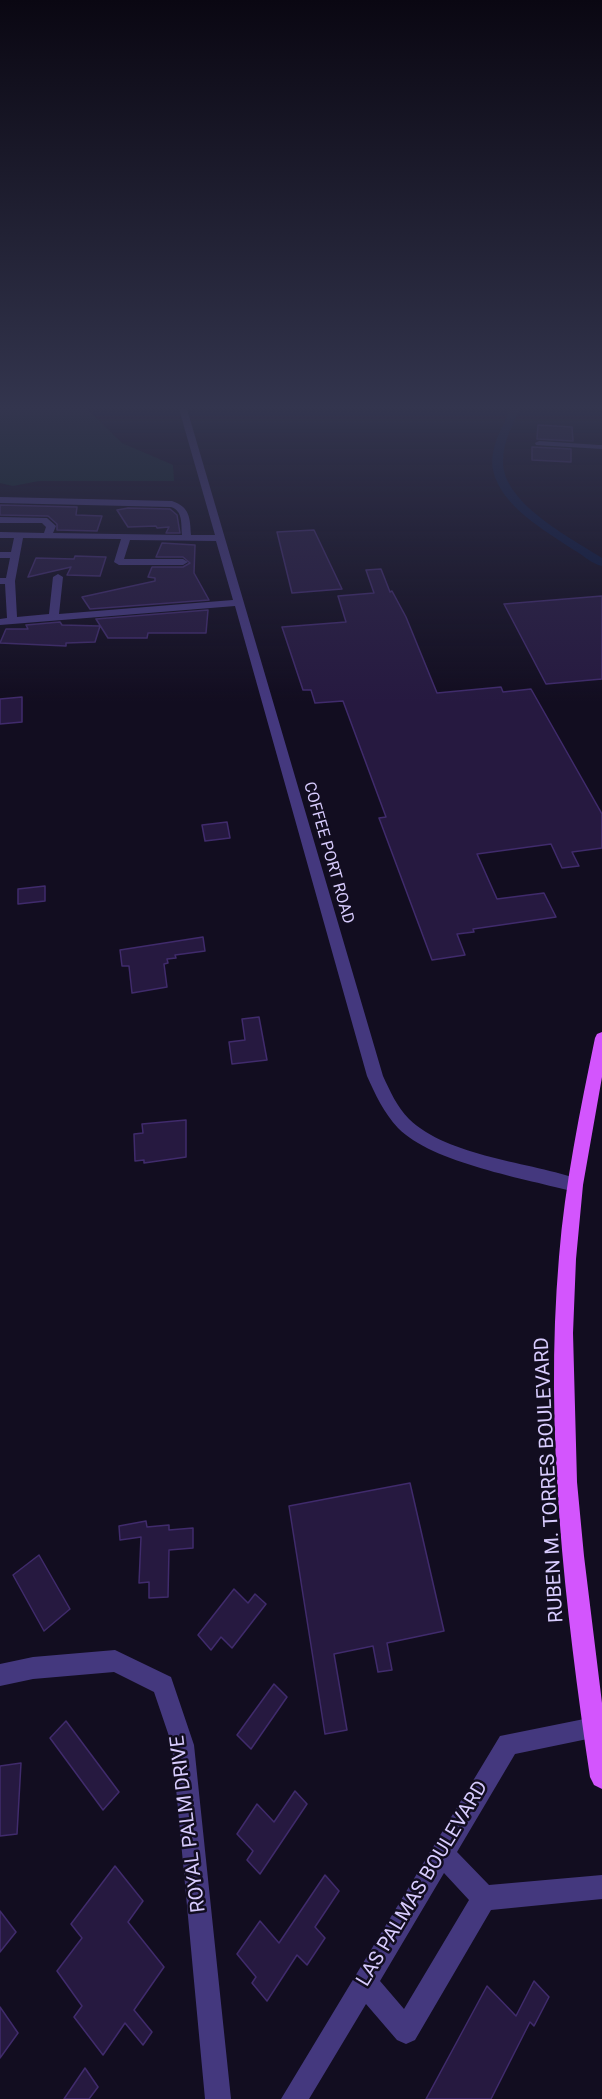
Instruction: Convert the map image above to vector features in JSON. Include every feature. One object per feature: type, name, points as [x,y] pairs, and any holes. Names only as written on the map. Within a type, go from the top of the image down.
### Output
[{"type":"main road","name":"RUBEN M. TORRES BOULEVARD","points":[[602,1038],[575,1185],[566,1299],[564,1389],[576,1602],[602,1777]]},
{"type":"street","points":[[180,507],[185,516],[187,538]]},
{"type":"street","name":"COFFEE PORT ROAD","points":[[210,507],[375,1076],[389,1106],[411,1130],[442,1147],[575,1185]]},
{"type":"street","points":[[0,520],[44,520],[51,526],[48,535]]},
{"type":"street","points":[[0,535],[219,538]]},
{"type":"street","points":[[12,621],[5,581],[15,555],[19,536]]},
{"type":"street","points":[[126,537],[119,562],[183,562]]},
{"type":"street","points":[[0,555],[15,555]]},
{"type":"street","points":[[54,617],[57,577]]},
{"type":"street","points":[[0,622],[238,603]]},
{"type":"street","name":"ROYAL PALM DRIVE","points":[[0,1675],[33,1668],[115,1661],[163,1685],[183,1745],[218,2099]]},
{"type":"street","name":"LAS PALMAS BOULEVARD","points":[[294,2099],[508,1744],[594,1728]]},
{"type":"street","points":[[442,1854],[484,1898]]},
{"type":"street","points":[[484,1898],[602,1887]]},
{"type":"street","points":[[364,1982],[406,2031],[484,1898]]},
{"type":"building","points":[[0,507],[75,507],[76,515],[102,516],[97,531],[57,530],[57,524],[48,516],[0,515]]},
{"type":"building","points":[[170,509],[177,515],[180,533],[166,533],[169,527],[128,527],[117,510]]},
{"type":"building","points":[[314,530],[342,589],[292,593],[277,532]]},
{"type":"building","points":[[162,543],[195,545],[194,573],[209,600],[90,609],[82,597],[155,581],[155,578],[148,577],[152,567],[183,567],[190,563],[183,557],[156,557]]},
{"type":"building","points":[[75,556],[106,557],[100,576],[67,575],[71,567],[28,577],[36,558],[74,559]]},
{"type":"building","points":[[381,569],[390,592],[392,591],[406,617],[437,693],[501,687],[503,692],[531,689],[602,814],[602,848],[572,852],[579,866],[562,868],[551,844],[477,854],[497,899],[544,893],[556,917],[473,929],[474,932],[457,934],[465,955],[432,960],[379,818],[386,817],[343,701],[315,703],[311,690],[303,690],[282,627],[346,622],[338,596],[374,593],[366,570]]},
{"type":"building","points":[[602,596],[602,679],[546,684],[504,604]]},
{"type":"building","points":[[208,610],[206,633],[148,633],[147,638],[108,638],[96,619]]},
{"type":"building","points":[[60,622],[62,625],[100,626],[95,642],[66,643],[66,646],[0,643],[6,629],[28,629],[26,625]]},
{"type":"building","points":[[22,697],[22,722],[0,724],[0,699]]},
{"type":"building","points":[[227,822],[230,838],[205,841],[202,825]]},
{"type":"building","points":[[45,886],[45,901],[18,904],[18,889]]},
{"type":"building","points":[[203,937],[205,951],[175,955],[176,958],[167,959],[168,963],[164,964],[167,987],[132,993],[129,966],[122,966],[120,950]]},
{"type":"building","points":[[259,1017],[267,1060],[232,1064],[229,1042],[245,1040],[242,1019]]},
{"type":"building","points":[[186,1120],[186,1157],[144,1163],[144,1160],[135,1161],[134,1134],[143,1133],[142,1124]]},
{"type":"building","points":[[410,1483],[444,1631],[387,1643],[392,1670],[378,1672],[373,1646],[334,1654],[347,1730],[325,1734],[289,1506]]},
{"type":"building","points":[[146,1521],[147,1527],[169,1525],[169,1530],[193,1528],[193,1548],[169,1550],[168,1597],[149,1598],[149,1582],[139,1583],[141,1537],[120,1540],[119,1526]]},
{"type":"building","points":[[39,1555],[70,1609],[44,1631],[13,1575]]},
{"type":"building","points":[[234,1589],[248,1603],[255,1594],[266,1604],[232,1648],[221,1637],[211,1650],[198,1635]]},
{"type":"building","points":[[274,1684],[287,1697],[251,1749],[237,1735]]},
{"type":"building","points":[[66,1721],[119,1792],[103,1810],[50,1738]]},
{"type":"building","points":[[21,1763],[17,1834],[0,1836],[0,1766]]},
{"type":"building","points":[[295,1791],[307,1804],[260,1874],[247,1860],[253,1851],[237,1834],[257,1804],[274,1822]]},
{"type":"building","points":[[115,1866],[143,1901],[128,1922],[164,1967],[134,2010],[152,2032],[143,2045],[125,2023],[103,2055],[74,2017],[82,2006],[57,1971],[82,1938],[71,1924]]},
{"type":"building","points":[[325,1875],[339,1891],[315,1927],[325,1938],[307,1965],[297,1955],[267,2001],[252,1983],[256,1977],[237,1954],[260,1921],[279,1943]]},
{"type":"building","points":[[0,1911],[16,1932],[0,1952]]},
{"type":"building","points":[[534,1981],[549,1997],[534,2026],[530,2022],[491,2099],[426,2099],[487,1986],[516,2016]]},
{"type":"building","points":[[0,2007],[18,2033],[0,2058]]},
{"type":"building","points":[[85,2068],[98,2087],[89,2099],[64,2099]]},
{"type":"waterway","points":[[523,507],[602,563]]}]
